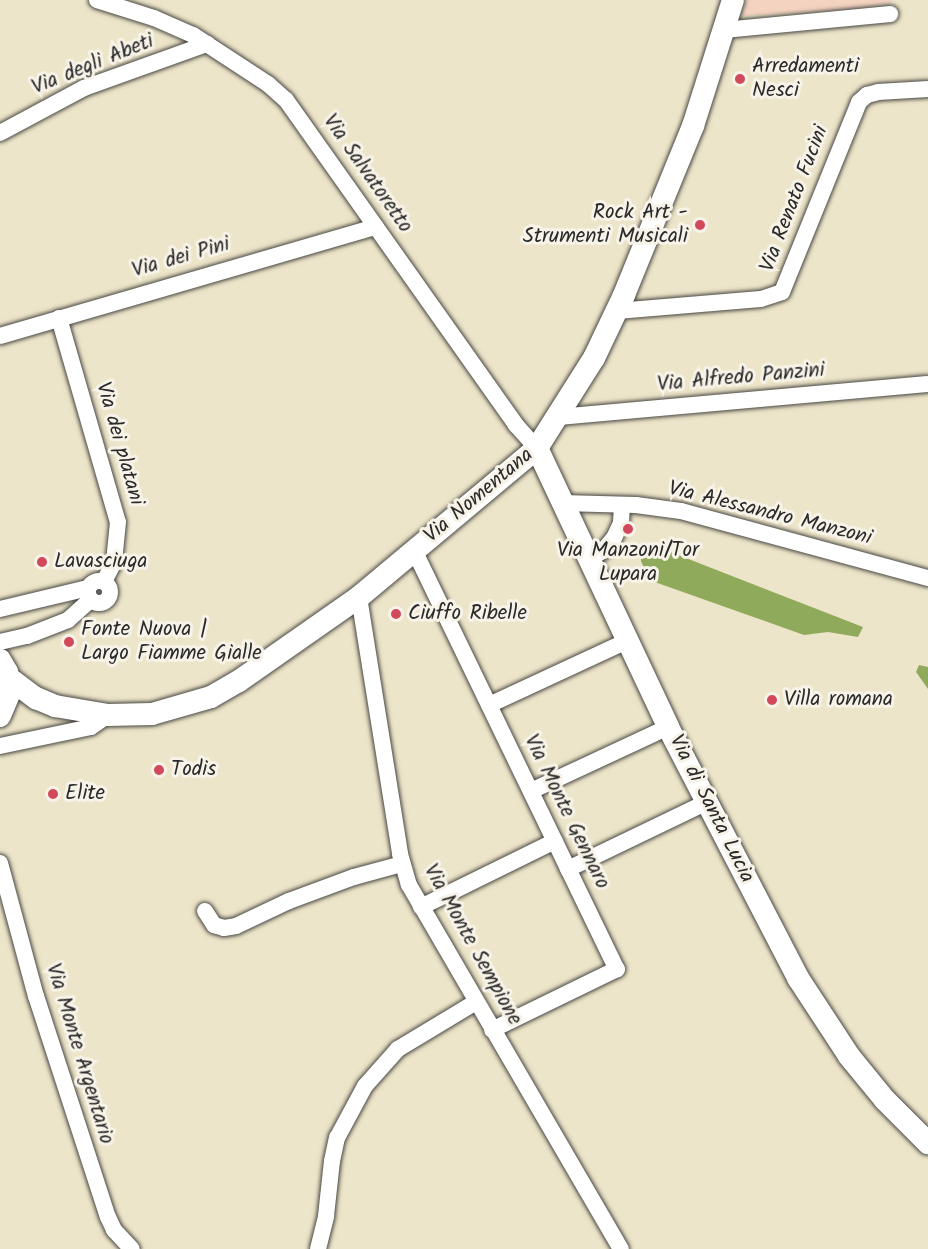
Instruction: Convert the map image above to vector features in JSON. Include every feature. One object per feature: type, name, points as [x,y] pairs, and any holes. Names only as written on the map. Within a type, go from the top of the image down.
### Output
[{"type":"main road","name":"Via Nomentana","points":[[0,716],[15,708],[55,706],[108,715],[159,712],[211,697],[239,681],[359,597],[537,448],[594,358],[616,311],[693,126],[733,0]]},
{"type":"main road","name":"Via di Santa Lucia","points":[[537,448],[668,727],[789,962],[826,1024],[878,1091],[928,1143]]},
{"type":"main road","name":"Via Nomentana","points":[[5,670],[36,698],[55,706]]},
{"type":"main road","points":[[0,716],[9,698],[5,670]]},
{"type":"street","name":"Via Salvatoretto","points":[[98,0],[164,22],[207,44],[286,100],[516,425],[537,448]]},
{"type":"street","points":[[724,30],[890,14]]},
{"type":"street","name":"Via degli Abeti","points":[[0,133],[84,88],[207,44]]},
{"type":"street","name":"Via Renato Fucini","points":[[616,311],[761,299],[779,294],[785,286],[859,102],[867,95],[878,92],[928,89]]},
{"type":"street","name":"Via dei Pini","points":[[0,336],[376,226]]},
{"type":"street","name":"Via dei platani","points":[[59,318],[118,522],[115,558],[94,590]]},
{"type":"street","name":"Via Alfredo Panzini","points":[[558,417],[928,384]]},
{"type":"street","name":"Via Alessandro Manzoni","points":[[562,503],[622,505],[698,515],[928,578]]},
{"type":"street","points":[[588,559],[603,551],[615,538],[621,523],[622,505]]},
{"type":"street","name":"Via Monte Gennaro","points":[[414,550],[617,969],[492,1030]]},
{"type":"street","points":[[0,609],[79,588],[94,590]]},
{"type":"street","points":[[0,642],[27,636],[72,617],[94,590]]},
{"type":"street","name":"Via Monte Sempione","points":[[359,597],[402,864],[409,885],[621,1249]]},
{"type":"street","points":[[5,670],[12,651],[27,636]]},
{"type":"street","points":[[489,705],[627,641]]},
{"type":"street","points":[[0,746],[91,727],[108,715]]},
{"type":"street","points":[[531,791],[668,727]]},
{"type":"street","points":[[568,869],[707,802]]},
{"type":"street","points":[[421,907],[555,841]]},
{"type":"street","name":"Via Monte Argentario","points":[[0,863],[36,996],[108,1217],[117,1233],[132,1249]]},
{"type":"street","points":[[205,911],[214,925],[224,928],[236,926],[289,901],[354,877],[402,864]]},
{"type":"street","points":[[318,1249],[324,1227],[337,1138],[365,1086],[398,1049],[476,1002]]},
{"type":"shaded area","points":[[747,0],[891,0],[890,3],[850,9],[742,16]]},
{"type":"green space","points":[[650,544],[863,627],[858,637],[828,632],[804,635],[649,580],[641,561],[641,546]]},
{"type":"green space","points":[[919,665],[928,667],[928,689],[916,672]]},
{"type":"place","name":"Arredamenti Nesci","points":[[740,79]]},
{"type":"place","name":"Rock Art - Strumenti Musicali","points":[[700,225]]},
{"type":"place","name":"Via Manzoni/Tor Lupara","points":[[628,529]]},
{"type":"place","name":"Lavasciuga","points":[[42,562]]},
{"type":"place","name":"Ciuffo Ribelle","points":[[396,614]]},
{"type":"place","name":"Fonte Nuova | Largo Fiamme Gialle","points":[[69,642]]},
{"type":"place","name":"Villa romana","points":[[772,700]]},
{"type":"place","name":"Todis","points":[[159,770]]},
{"type":"place","name":"Elite","points":[[53,794]]}]
